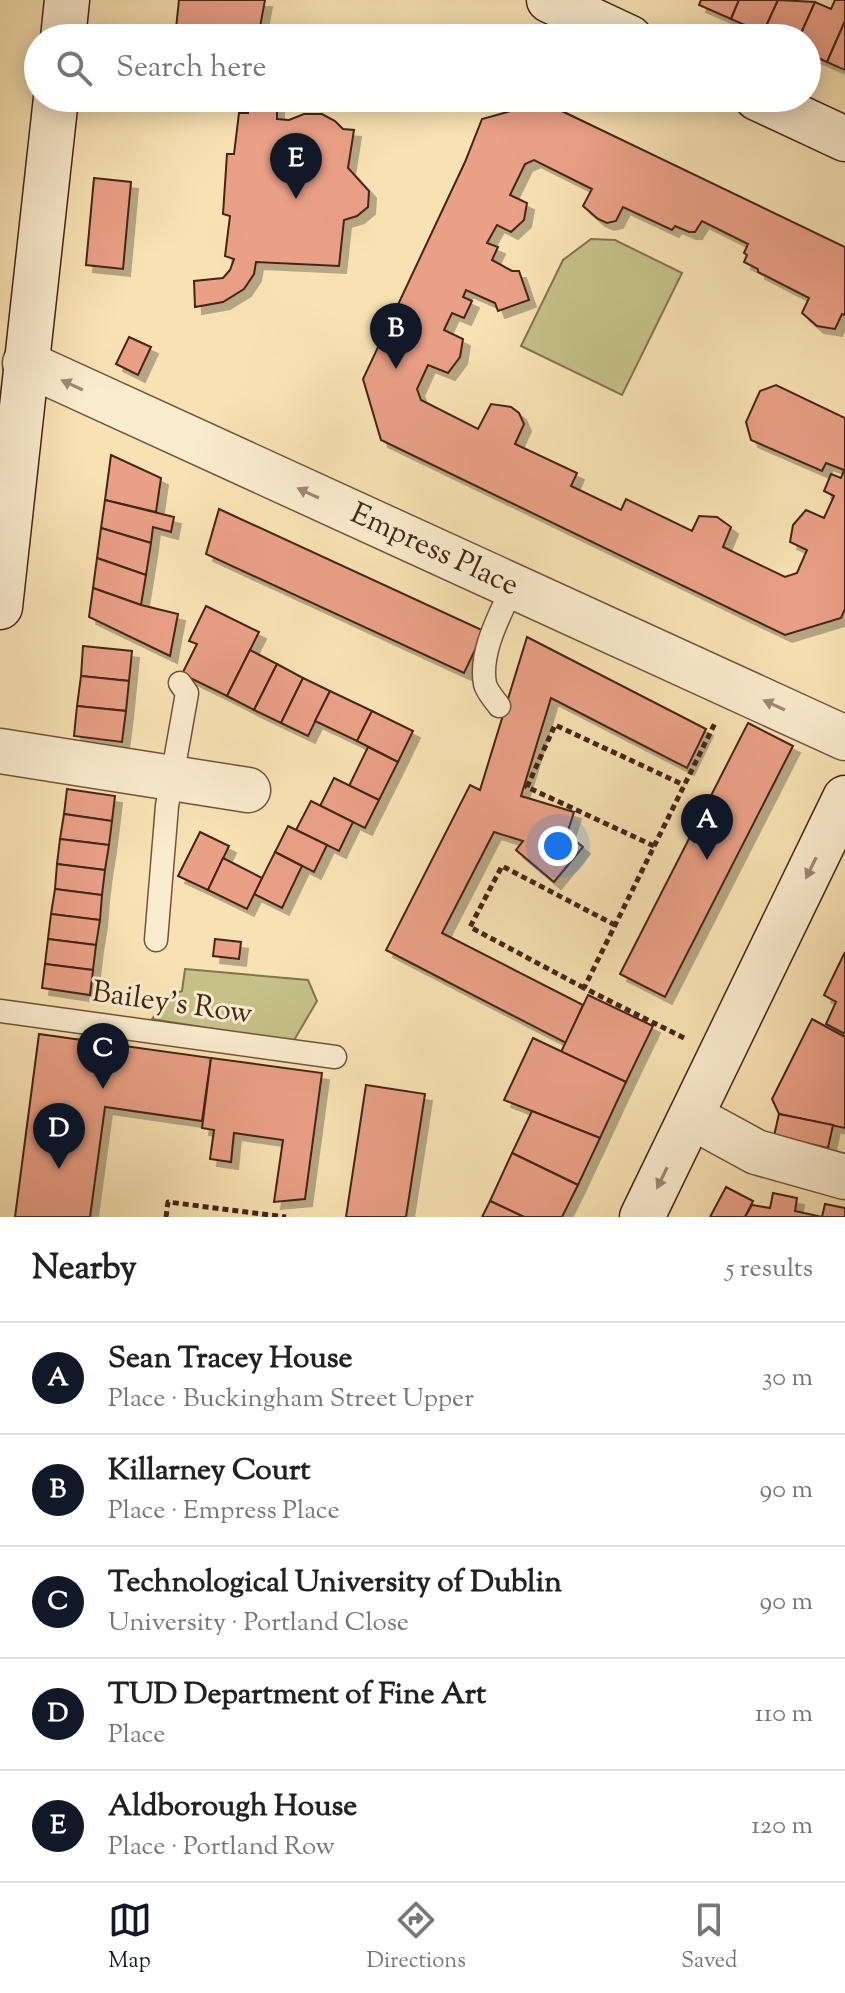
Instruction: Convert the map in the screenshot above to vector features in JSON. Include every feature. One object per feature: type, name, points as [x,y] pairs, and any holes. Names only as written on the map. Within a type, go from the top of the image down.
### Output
[{"type":"street","points":[[64,24],[67,0]]},
{"type":"street","points":[[549,0],[600,24]]},
{"type":"street","points":[[0,605],[16,382],[54,112]]},
{"type":"street","points":[[787,112],[845,139]]},
{"type":"street","name":"Empress Place","points":[[16,382],[513,586],[845,738]]},
{"type":"street","points":[[0,751],[248,790]]},
{"type":"street","points":[[642,1217],[845,798]]},
{"type":"street","points":[[692,1117],[756,1152],[845,1177]]},
{"type":"lane","points":[[499,706],[485,687],[486,660],[493,632],[513,586]]},
{"type":"lane","points":[[156,940],[171,778],[187,693],[180,683]]},
{"type":"lane","name":"Bailey's Row","points":[[0,1011],[335,1057]]},
{"type":"path","points":[[584,988],[733,686]]},
{"type":"path","points":[[654,846],[527,787],[555,725],[684,785]]},
{"type":"path","points":[[615,925],[502,866],[470,927],[721,1056]]},
{"type":"path","points":[[166,1217],[168,1202],[286,1217]]},
{"type":"shaded area","points":[[591,239],[615,240],[682,273],[622,395],[521,346],[563,260]]},
{"type":"shaded area","points":[[185,969],[308,980],[317,1001],[293,1042],[152,1019],[171,995],[182,991]]},
{"type":"building","points":[[179,0],[265,0],[261,24],[176,24]]},
{"type":"building","points":[[701,0],[739,0],[731,19],[699,5]]},
{"type":"building","points":[[739,0],[778,0],[767,24],[742,24],[731,19]]},
{"type":"building","points":[[778,0],[815,2],[805,24],[767,24]]},
{"type":"building","points":[[835,0],[845,0],[845,21],[827,62],[821,59],[821,24],[805,24],[815,2],[831,9]]},
{"type":"building","points":[[845,21],[845,70],[827,62]]},
{"type":"building","points":[[277,112],[277,119],[289,120],[304,114],[322,114],[343,129],[354,130],[348,168],[369,191],[368,207],[357,216],[344,220],[339,266],[256,262],[254,274],[244,289],[223,302],[195,307],[194,281],[223,278],[234,259],[225,256],[230,216],[223,214],[227,154],[234,154],[239,113]]},
{"type":"building","points":[[507,112],[564,112],[845,247],[845,315],[842,314],[835,329],[817,326],[802,313],[809,298],[744,262],[748,244],[702,221],[695,232],[675,226],[672,230],[623,207],[616,221],[607,223],[583,206],[592,189],[534,160],[525,164],[510,195],[527,203],[524,220],[511,232],[497,225],[487,243],[498,247],[492,260],[512,271],[519,271],[529,300],[498,311],[495,303],[466,290],[463,297],[472,301],[464,318],[452,313],[444,330],[463,339],[460,357],[448,373],[428,365],[417,389],[421,400],[478,429],[491,404],[511,407],[519,413],[524,424],[515,444],[577,473],[571,486],[621,510],[626,499],[692,531],[699,516],[717,517],[731,527],[723,547],[785,577],[797,573],[807,550],[790,542],[793,525],[806,510],[824,518],[834,496],[824,491],[831,474],[841,478],[844,470],[826,463],[822,471],[751,440],[746,422],[760,391],[776,385],[845,418],[845,609],[841,618],[785,635],[381,440],[363,379],[465,162],[482,119]]},
{"type":"building","points":[[94,178],[131,182],[123,269],[86,265]]},
{"type":"building","points":[[129,337],[151,347],[138,375],[116,364]]},
{"type":"building","points":[[111,455],[161,478],[156,512],[105,500]]},
{"type":"building","points":[[105,500],[174,517],[171,532],[153,527],[151,543],[101,528]]},
{"type":"building","points":[[219,509],[484,631],[464,673],[206,554]]},
{"type":"building","points":[[101,528],[151,543],[146,575],[97,558]]},
{"type":"building","points":[[97,558],[146,575],[141,605],[93,588]]},
{"type":"building","points":[[93,588],[178,614],[170,656],[89,617]]},
{"type":"building","points":[[206,606],[259,632],[227,696],[182,674],[197,644],[189,641]]},
{"type":"building","points":[[527,637],[706,729],[687,768],[551,698],[521,796],[574,812],[567,834],[583,847],[554,882],[516,850],[523,841],[494,832],[442,933],[583,1005],[566,1043],[386,950],[470,785],[480,790]]},
{"type":"building","points":[[83,646],[132,651],[129,681],[81,676]]},
{"type":"building","points":[[250,650],[277,664],[254,710],[227,696]]},
{"type":"building","points":[[277,664],[303,678],[281,723],[254,710]]},
{"type":"building","points":[[81,676],[129,681],[126,711],[77,706]]},
{"type":"building","points":[[303,678],[330,691],[308,736],[281,723]]},
{"type":"building","points":[[330,691],[372,711],[357,741],[315,721]]},
{"type":"building","points":[[77,706],[126,711],[122,742],[74,736]]},
{"type":"building","points":[[372,711],[413,731],[398,762],[357,741]]},
{"type":"building","points":[[748,723],[793,746],[665,997],[620,974]]},
{"type":"building","points":[[368,747],[398,762],[379,800],[349,786]]},
{"type":"building","points":[[334,778],[379,800],[365,828],[320,806]]},
{"type":"building","points":[[67,789],[115,796],[112,821],[64,814]]},
{"type":"building","points":[[311,801],[353,822],[339,851],[296,830]]},
{"type":"building","points":[[64,814],[112,821],[109,845],[60,839]]},
{"type":"building","points":[[288,826],[327,845],[314,872],[275,852]]},
{"type":"building","points":[[200,832],[229,846],[208,890],[178,876]]},
{"type":"building","points":[[60,839],[109,845],[105,870],[57,864]]},
{"type":"building","points":[[275,852],[302,866],[282,908],[254,894]]},
{"type":"building","points":[[223,858],[262,878],[247,909],[208,890]]},
{"type":"building","points":[[57,864],[105,870],[102,895],[55,889]]},
{"type":"building","points":[[55,889],[102,895],[100,920],[51,914]]},
{"type":"building","points":[[51,914],[100,920],[96,945],[48,939]]},
{"type":"building","points":[[48,939],[96,945],[93,970],[45,964]]},
{"type":"building","points":[[215,939],[241,942],[239,959],[213,956]]},
{"type":"building","points":[[845,952],[845,1034],[826,1024],[836,1002],[824,995]]},
{"type":"building","points":[[45,964],[93,970],[90,995],[42,988]]},
{"type":"building","points":[[588,995],[653,1026],[626,1082],[561,1052]]},
{"type":"building","points":[[812,1019],[845,1037],[845,1128],[779,1114],[772,1099]]},
{"type":"building","points":[[39,1034],[211,1058],[202,1121],[105,1107],[90,1217],[15,1217]]},
{"type":"building","points":[[533,1038],[626,1082],[600,1138],[504,1100]]},
{"type":"building","points":[[211,1058],[322,1073],[305,1199],[274,1202],[283,1140],[234,1133],[231,1162],[210,1159],[214,1130],[202,1128]]},
{"type":"building","points":[[366,1085],[425,1094],[406,1217],[346,1217]]},
{"type":"building","points":[[532,1111],[600,1138],[578,1185],[512,1153]]},
{"type":"building","points":[[779,1114],[833,1125],[828,1148],[774,1136]]},
{"type":"building","points":[[512,1153],[578,1185],[562,1217],[524,1217],[490,1201]]},
{"type":"building","points":[[726,1187],[753,1201],[745,1217],[710,1217]]},
{"type":"building","points":[[773,1193],[797,1198],[795,1211],[822,1217],[745,1217],[752,1205],[770,1208]]},
{"type":"building","points":[[490,1201],[524,1217],[482,1217]]},
{"type":"building","points":[[825,1204],[845,1208],[845,1217],[822,1217]]},
{"type":"place","name":"Aldborough House","points":[[296,199]]},
{"type":"place","name":"Killarney Court","points":[[396,369]]},
{"type":"place","name":"Sean Tracey House","points":[[707,860]]},
{"type":"place","name":"Technological University of Dublin","points":[[103,1089]]},
{"type":"place","name":"TUD Department of Fine Art","points":[[59,1169]]}]
